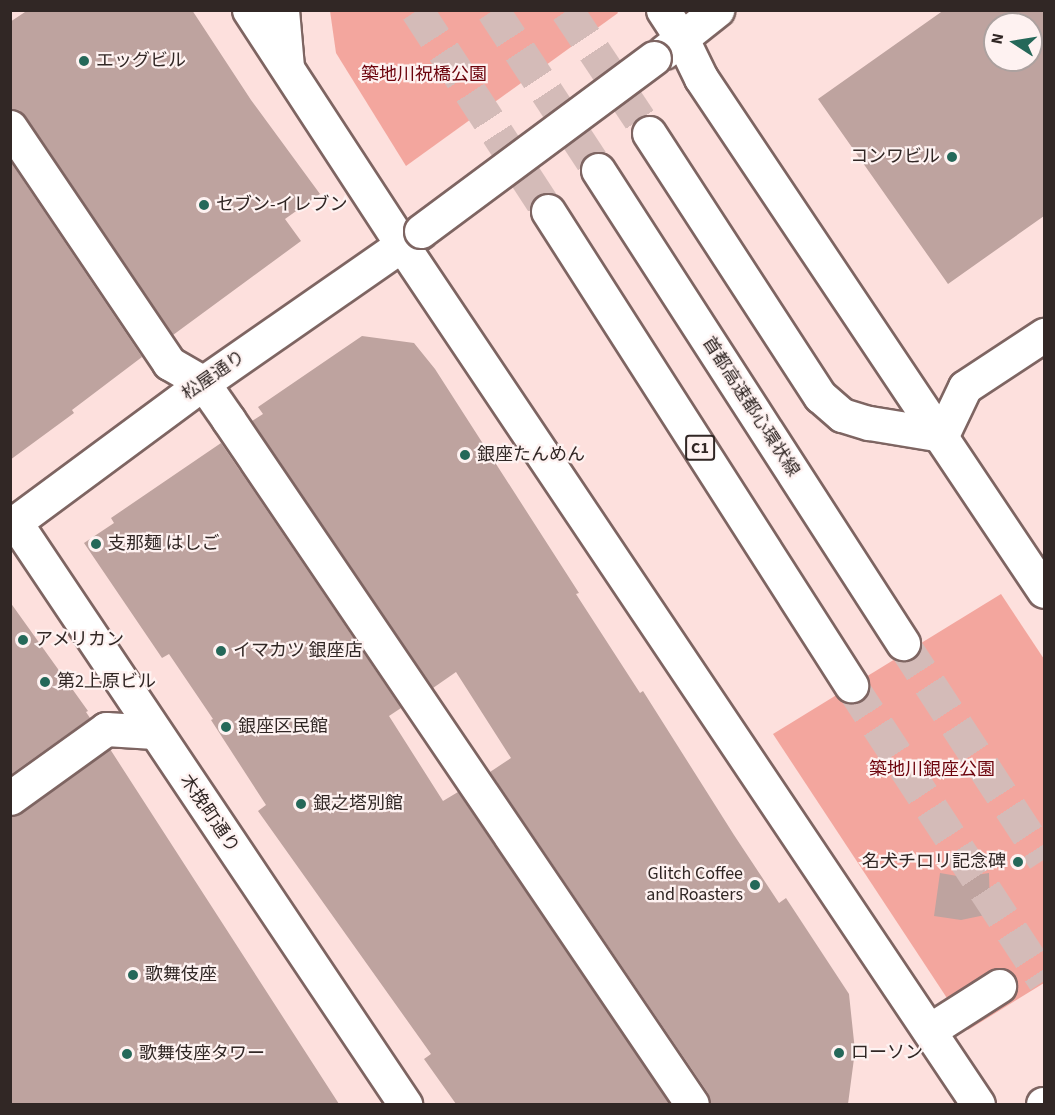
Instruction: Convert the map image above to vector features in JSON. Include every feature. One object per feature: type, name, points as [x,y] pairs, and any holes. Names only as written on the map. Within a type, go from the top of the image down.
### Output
[{"type":"main road","points":[[249,10],[287,67],[412,238],[978,1104]]},
{"type":"main road","points":[[282,10],[287,67]]},
{"type":"main road","points":[[663,10],[682,39],[701,78],[942,435],[1044,591]]},
{"type":"main road","name":"松屋通り","points":[[13,524],[202,383],[412,238],[682,39],[717,10]]},
{"type":"main road","points":[[10,127],[169,363],[202,383],[692,1104]]},
{"type":"main road","points":[[649,134],[820,396],[842,415],[869,423],[942,435]]},
{"type":"main road","name":"首都高速都心環状線","points":[[598,170],[903,643]]},
{"type":"main road","name":"C1","points":[[548,211],[851,685]]},
{"type":"main road","points":[[942,435],[965,387],[1044,335]]},
{"type":"main road","name":"木挽町通り","points":[[13,524],[405,1104]]},
{"type":"main road","points":[[10,798],[106,729],[154,732]]},
{"type":"main road","points":[[930,1030],[999,986]]},
{"type":"green space","name":"築地川祝橋公園","points":[[616,10],[618,13],[406,166],[336,53],[330,11]]},
{"type":"green space","name":"築地川銀座公園","points":[[1001,594],[1044,659],[1044,983],[968,1030],[773,734]]},
{"type":"building","points":[[28,10],[192,10],[251,100],[320,194],[285,219],[301,241],[173,335],[26,117],[19,110],[10,109],[10,22]]},
{"type":"building","name":"コンワビル","points":[[944,10],[1044,10],[1044,216],[948,284],[818,99]]},
{"type":"building","points":[[10,161],[142,357],[72,410],[74,413],[10,460]]},
{"type":"building","points":[[362,336],[414,343],[435,369],[579,593],[576,594],[640,693],[643,691],[779,903],[786,898],[849,994],[855,1051],[848,1104],[710,1104],[708,1093],[490,772],[511,758],[456,672],[433,688],[252,421],[263,414],[258,407]]},
{"type":"building","points":[[221,443],[401,708],[389,716],[443,801],[458,792],[670,1104],[456,1104],[424,1059],[431,1054],[258,811],[266,805],[211,720],[213,719],[169,654],[162,658],[84,543],[114,523],[111,518]]},
{"type":"building","name":"第2上原ビル","points":[[10,602],[88,711],[86,712],[90,718],[10,775]]},
{"type":"building","name":"歌舞伎座","points":[[110,749],[339,1104],[10,1104],[10,817],[21,813]]},
{"type":"building","points":[[940,873],[963,877],[989,873],[990,914],[961,920],[934,916]]},
{"type":"tunnel","points":[[417,10],[548,211]]},
{"type":"tunnel","points":[[493,10],[598,170]]},
{"type":"tunnel","points":[[567,10],[649,133]]},
{"type":"tunnel","points":[[903,643],[1044,859]]},
{"type":"tunnel","points":[[851,685],[1044,980]]},
{"type":"place","name":"エッグビル","points":[[84,61]]},
{"type":"place","name":"コンワビル","points":[[952,157]]},
{"type":"place","name":"セブン-イレブン","points":[[204,205]]},
{"type":"place","name":"銀座たんめん","points":[[465,455]]},
{"type":"place","name":"支那麺 はしご","points":[[96,544]]},
{"type":"place","name":"アメリカン","points":[[23,640]]},
{"type":"place","name":"イマカツ 銀座店","points":[[221,651]]},
{"type":"place","name":"第2上原ビル","points":[[45,682]]},
{"type":"place","name":"銀座区民館","points":[[226,727]]},
{"type":"place","name":"銀之塔別館","points":[[301,804]]},
{"type":"place","name":"名犬チロリ記念碑","points":[[1018,862]]},
{"type":"place","name":"Glitch Coffee and Roasters","points":[[755,885]]},
{"type":"place","name":"歌舞伎座","points":[[133,975]]},
{"type":"place","name":"ローソン","points":[[839,1053]]},
{"type":"place","name":"歌舞伎座タワー","points":[[127,1054]]}]
